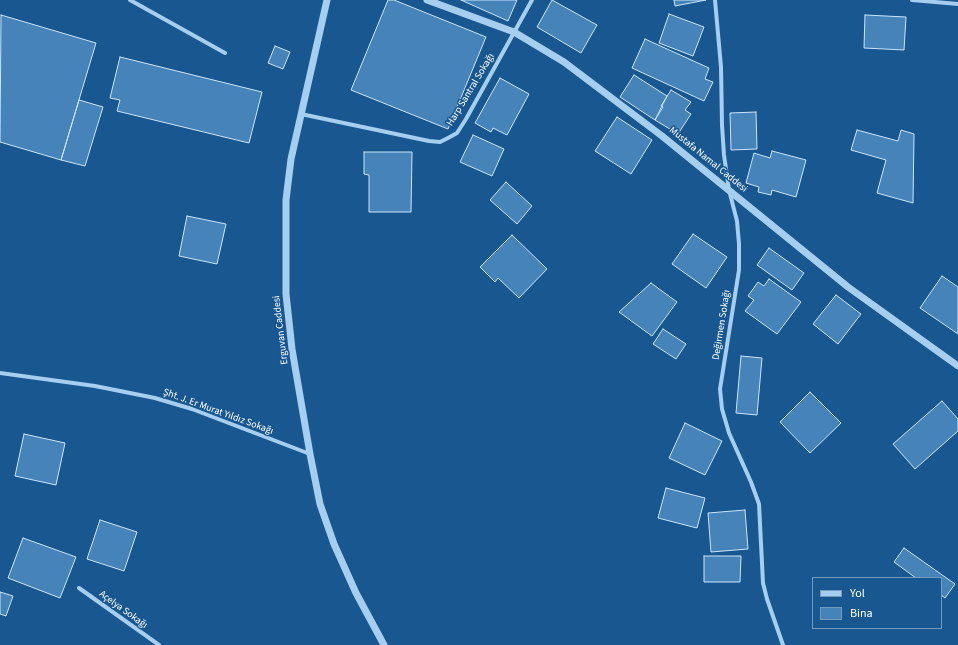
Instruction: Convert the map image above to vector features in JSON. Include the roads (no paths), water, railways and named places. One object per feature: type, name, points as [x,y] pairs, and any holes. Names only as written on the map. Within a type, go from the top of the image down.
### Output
[{"type":"street","points":[[130,0],[225,53]]},
{"type":"street","name":"Erguvan Caddesi","points":[[327,0],[291,159],[286,200],[286,294],[292,349],[320,504],[334,544],[356,593],[384,645]]},
{"type":"street","name":"Mustafa Namal Caddesi","points":[[427,0],[514,32],[564,62],[729,190],[848,287],[958,366]]},
{"type":"street","name":"Harp Santral Sokağı","points":[[301,114],[440,142],[457,133],[532,0]]},
{"type":"street","name":"Değirmen Sokağı","points":[[715,0],[721,67],[722,125],[729,190],[737,221],[739,270],[723,362],[720,389],[722,409],[730,433],[759,504],[763,583],[783,645]]},
{"type":"street","points":[[912,0],[958,4]]},
{"type":"street","name":"Şht. J. Er Murat Yıldız Sokağı","points":[[0,373],[95,386],[155,398],[192,409],[310,454]]},
{"type":"street","name":"Açelya Sokağı","points":[[79,588],[159,645]]}]
